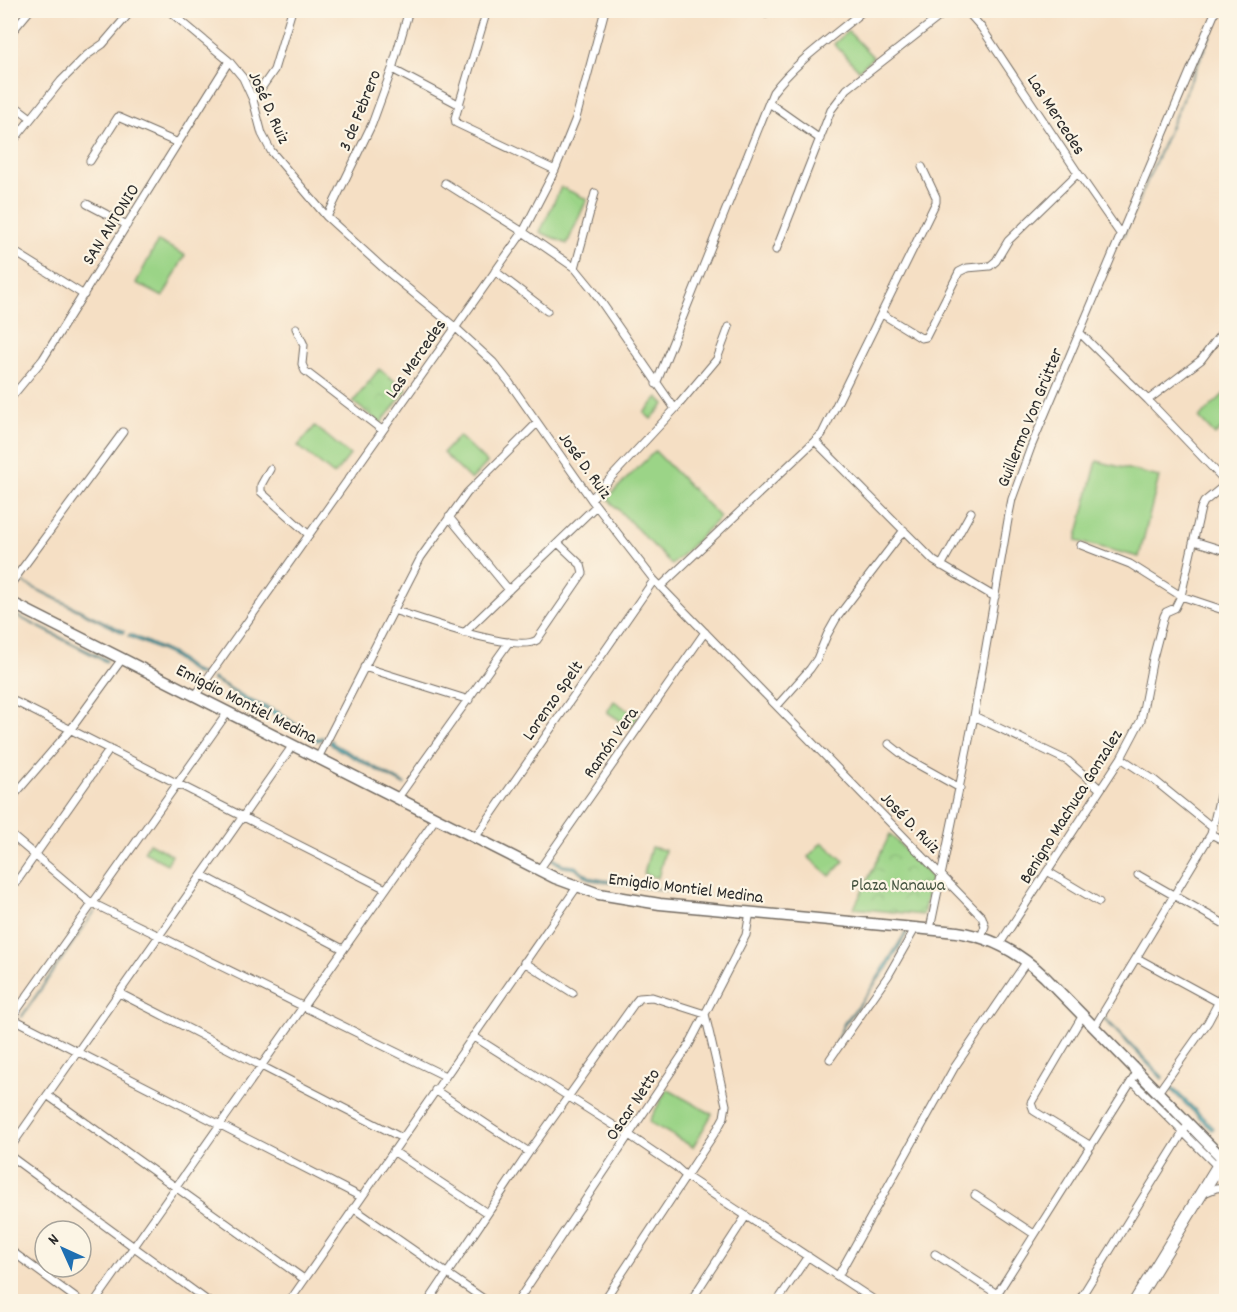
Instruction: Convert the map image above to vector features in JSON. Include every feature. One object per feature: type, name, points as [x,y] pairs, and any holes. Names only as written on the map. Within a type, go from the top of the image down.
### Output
[{"type":"highway","points":[[1135,1302],[1223,1162]]},
{"type":"main road","name":"Emigdio Montiel Medina","points":[[10,602],[397,799],[577,887],[626,900],[965,933],[999,945],[1026,961],[1083,1014],[1189,1123],[1209,1151],[1223,1162]]},
{"type":"street","points":[[10,34],[30,10]]},
{"type":"street","points":[[10,145],[78,63],[103,44],[132,10]]},
{"type":"street","name":"José D. Ruiz","points":[[168,10],[229,61],[243,78],[254,100],[262,134],[271,151],[327,218],[383,268],[456,327],[493,362],[596,506],[654,580],[982,917],[985,926],[981,937]]},
{"type":"street","points":[[254,100],[274,70],[292,10]]},
{"type":"street","name":"3 de Febrero","points":[[327,218],[372,124],[392,69],[409,10]]},
{"type":"street","points":[[487,10],[455,118],[456,123],[555,170]]},
{"type":"street","name":"Las Mercedes","points":[[195,696],[523,232],[555,170],[576,118],[605,10]]},
{"type":"street","points":[[656,384],[773,92],[785,78],[864,10]]},
{"type":"street","points":[[776,250],[831,110],[847,89],[948,10]]},
{"type":"street","name":"Las Mercedes","points":[[966,10],[981,27],[1121,235]]},
{"type":"street","name":"Guillermo Von Grütter","points":[[930,929],[974,716],[1012,499],[1031,447],[1216,10]]},
{"type":"street","name":"SAN ANTONIO","points":[[10,399],[43,359],[229,61]]},
{"type":"street","points":[[392,69],[460,105]]},
{"type":"street","points":[[10,102],[31,118]]},
{"type":"street","points":[[769,103],[820,139]]},
{"type":"street","points":[[90,161],[118,117],[178,143]]},
{"type":"street","points":[[660,587],[822,434],[936,202],[936,197],[922,166]]},
{"type":"street","points":[[882,314],[921,338],[926,337],[959,272],[967,268],[990,266],[996,261],[1008,241],[1078,173]]},
{"type":"street","points":[[445,183],[575,268],[593,290],[675,409]]},
{"type":"street","points":[[575,268],[596,193]]},
{"type":"street","points":[[87,204],[127,225]]},
{"type":"street","points":[[10,249],[84,295]]},
{"type":"street","points":[[495,271],[547,311]]},
{"type":"street","points":[[591,499],[675,409],[717,359],[729,327]]},
{"type":"street","points":[[1148,400],[1201,360],[1227,327]]},
{"type":"street","points":[[296,328],[304,345],[302,364],[305,371],[382,430]]},
{"type":"street","points":[[1080,333],[1227,483]]},
{"type":"street","points":[[318,758],[421,557],[468,493],[537,423]]},
{"type":"street","points":[[10,585],[123,432]]},
{"type":"street","points":[[816,442],[941,566],[995,597]]},
{"type":"street","points":[[270,469],[261,485],[261,492],[308,534]]},
{"type":"street","name":"Benigno Machuca Gonzalez","points":[[999,945],[1121,758],[1141,720],[1153,658],[1165,613],[1175,608],[1181,596],[1204,502],[1227,483]]},
{"type":"street","points":[[464,633],[596,506]]},
{"type":"street","points":[[941,566],[971,512]]},
{"type":"street","points":[[449,517],[509,590]]},
{"type":"street","points":[[777,706],[817,659],[826,635],[836,619],[904,530]]},
{"type":"street","points":[[1194,542],[1227,551]]},
{"type":"street","points":[[393,610],[464,633],[509,642],[528,643],[537,639],[583,573],[581,565],[558,543]]},
{"type":"street","points":[[1081,545],[1130,564],[1181,596],[1227,611]]},
{"type":"street","name":"Lorenzo Spelt","points":[[475,838],[654,580]]},
{"type":"street","name":"Ramón Vera","points":[[539,870],[705,632]]},
{"type":"street","points":[[397,799],[509,642]]},
{"type":"street","points":[[10,800],[71,729],[122,659]]},
{"type":"street","points":[[364,667],[469,700]]},
{"type":"street","points":[[10,699],[386,889]]},
{"type":"street","points":[[228,712],[11,1018],[361,1197]]},
{"type":"street","points":[[974,716],[1068,761],[1100,789]]},
{"type":"street","points":[[889,744],[908,759],[960,788]]},
{"type":"street","points":[[10,1148],[293,745]]},
{"type":"street","points":[[10,891],[110,749]]},
{"type":"street","points":[[1121,758],[1154,780],[1227,842]]},
{"type":"street","points":[[1095,1026],[1212,831],[1227,770]]},
{"type":"street","points":[[95,1302],[436,818]]},
{"type":"street","points":[[10,834],[92,903],[445,1076]]},
{"type":"street","points":[[1047,871],[1099,902]]},
{"type":"street","points":[[202,875],[343,949]]},
{"type":"street","points":[[1138,875],[1227,925]]},
{"type":"street","points":[[289,1302],[577,887]]},
{"type":"street","name":"Oscar Netto","points":[[517,1302],[689,1045],[746,935],[750,912]]},
{"type":"street","points":[[830,1059],[888,976],[916,927]]},
{"type":"street","points":[[1137,958],[1218,1002]]},
{"type":"street","points":[[838,1276],[954,1068],[1026,961]]},
{"type":"street","points":[[524,962],[573,993]]},
{"type":"street","points":[[1158,1091],[1208,1022],[1227,988]]},
{"type":"street","points":[[119,993],[402,1138]]},
{"type":"street","points":[[428,1302],[529,1152],[639,998],[652,997],[705,1014],[726,1105],[724,1117],[687,1177],[603,1302]]},
{"type":"street","points":[[1083,1014],[1031,1103],[1034,1111],[1091,1146]]},
{"type":"street","points":[[473,1036],[629,1135],[687,1177],[877,1302]]},
{"type":"street","points":[[992,1302],[1138,1071]]},
{"type":"street","points":[[1132,1080],[1183,1133],[1209,1151]]},
{"type":"street","points":[[435,1090],[529,1152]]},
{"type":"street","points":[[47,1095],[304,1279]]},
{"type":"street","points":[[1078,1302],[1189,1123]]},
{"type":"street","points":[[393,1151],[487,1213]]},
{"type":"street","points":[[10,1156],[209,1302]]},
{"type":"street","points":[[1201,1194],[1216,1188],[1227,1187]]},
{"type":"street","points":[[975,1195],[1034,1234]]},
{"type":"street","points":[[353,1208],[488,1302]]},
{"type":"street","points":[[690,1302],[746,1216]]},
{"type":"street","points":[[10,1250],[81,1302]]},
{"type":"street","points":[[935,1254],[997,1294]]},
{"type":"street","points":[[777,1302],[808,1256]]},
{"type":"green space","points":[[848,31],[873,57],[859,70],[834,44]]},
{"type":"green space","points":[[561,187],[587,199],[567,244],[540,232]]},
{"type":"green space","points":[[158,241],[185,255],[163,297],[136,283]]},
{"type":"green space","points":[[379,369],[407,390],[381,423],[353,402]]},
{"type":"green space","points":[[1226,392],[1226,424],[1215,435],[1199,418]]},
{"type":"green space","points":[[658,397],[665,404],[651,419],[644,413]]},
{"type":"green space","points":[[315,426],[350,455],[334,475],[298,446]]},
{"type":"green space","points":[[459,436],[487,463],[471,480],[443,453]]},
{"type":"green space","points":[[655,451],[720,517],[672,565],[607,498]]},
{"type":"green space","points":[[1097,461],[1159,477],[1139,557],[1076,541]]},
{"type":"green space","points":[[614,701],[638,717],[630,727],[607,712]]},
{"type":"green space","name":"Plaza Nanawa","points":[[890,834],[931,877],[923,915],[854,908]]},
{"type":"green space","points":[[822,842],[844,861],[830,876],[808,857]]},
{"type":"green space","points":[[149,843],[172,855],[167,864],[144,852]]},
{"type":"green space","points":[[651,847],[665,850],[658,878],[644,874]]},
{"type":"green space","points":[[667,1089],[712,1114],[693,1147],[649,1122]]},
{"type":"water","points":[[1220,11],[1221,11],[1123,237]]},
{"type":"water","points":[[22,582],[124,631],[123,633]]},
{"type":"water","points":[[11,613],[107,660],[106,662]]},
{"type":"water","points":[[130,634],[171,653],[196,672],[204,674],[203,676],[195,674],[170,655],[128,636]]},
{"type":"water","points":[[213,678],[250,700],[279,712],[316,738],[323,737],[322,740],[315,741],[297,727],[245,701],[212,680]]},
{"type":"water","points":[[331,740],[334,744],[405,784],[332,746],[329,742]]},
{"type":"water","points":[[551,859],[564,865],[575,866],[592,878],[691,894],[591,880],[576,869],[563,867]]},
{"type":"water","points":[[95,911],[22,1017],[21,1017]]},
{"type":"water","points":[[907,933],[887,968],[845,1024],[835,1043],[844,1023],[868,993]]},
{"type":"water","points":[[1104,1019],[1163,1077],[1162,1079]]},
{"type":"water","points":[[1171,1086],[1214,1128],[1212,1130],[1169,1088]]}]
